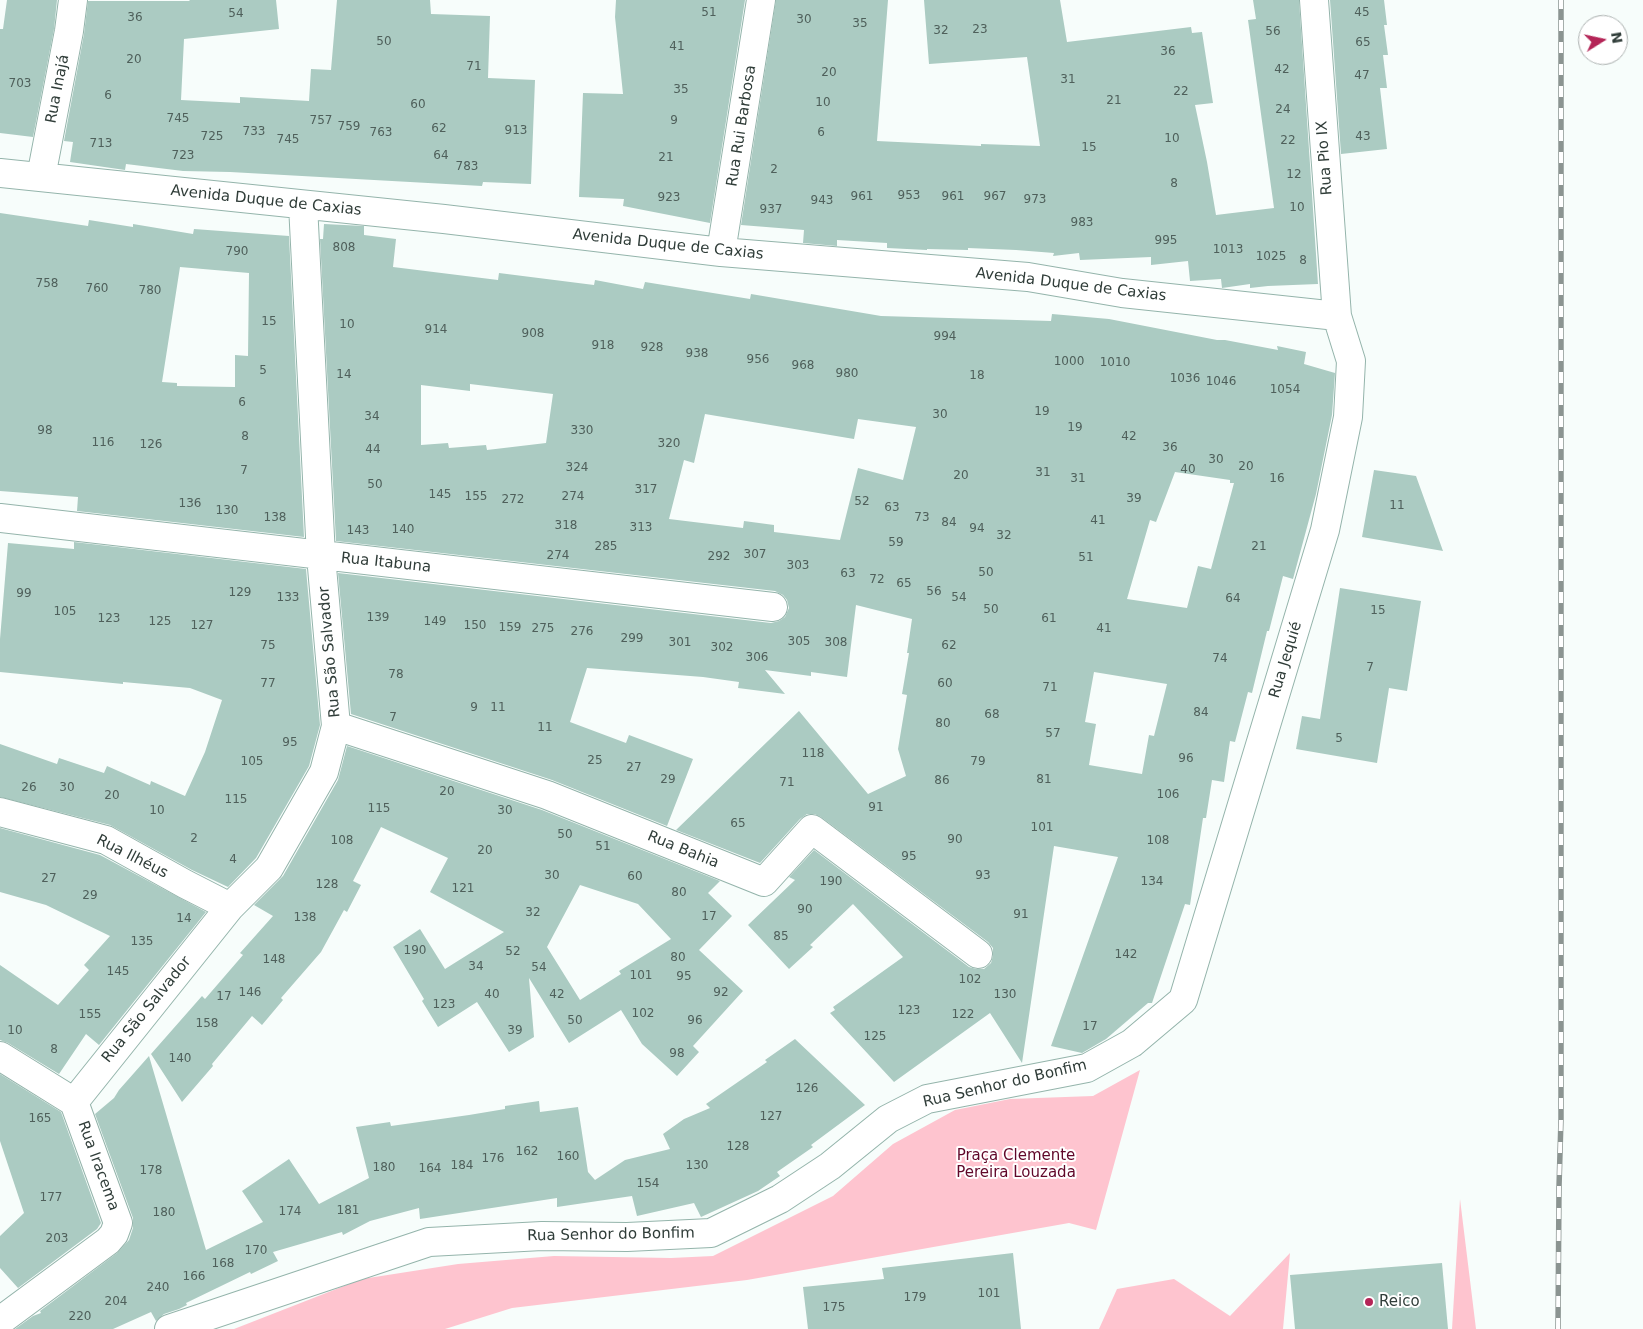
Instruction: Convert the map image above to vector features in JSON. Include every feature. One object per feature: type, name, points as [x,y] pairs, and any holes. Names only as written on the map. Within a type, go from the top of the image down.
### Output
[{"type":"street","name":"Rua Inajá","points":[[40,177],[69,31],[73,0]]},
{"type":"street","name":"Rua Rui Barbosa","points":[[722,252],[761,0]]},
{"type":"street","name":"Rua Pio IX","points":[[1314,0],[1337,316]]},
{"type":"street","name":"Avenida Duque de Caxias","points":[[0,173],[444,219],[722,252],[1028,277],[1122,293],[1337,316]]},
{"type":"street","name":"Rua São Salvador","points":[[74,1102],[230,907],[269,868],[324,772],[336,726],[321,556],[303,205]]},
{"type":"street","name":"Rua Jequié","points":[[1183,1000],[1325,530],[1348,417],[1351,361],[1337,316]]},
{"type":"street","name":"Rua Itabuna","points":[[0,518],[773,607]]},
{"type":"street","name":"Rua Bahia","points":[[336,726],[547,795],[764,882],[812,829],[978,954]]},
{"type":"street","name":"Rua Ilhéus","points":[[0,812],[106,840],[230,907]]},
{"type":"street","name":"Rua Senhor do Bonfim","points":[[169,1329],[429,1242],[542,1236],[627,1237],[711,1233],[780,1199],[830,1166],[888,1119],[927,1099],[1087,1068],[1132,1044],[1183,1000]]},
{"type":"street","name":"Rua Iracema","points":[[0,1056],[74,1102],[118,1223],[114,1234],[108,1241],[0,1321]]},
{"type":"green space","name":"Praça Clemente Pereira Louzada","points":[[1140,1070],[1096,1230],[1069,1223],[747,1280],[512,1308],[445,1329],[234,1329],[362,1279],[458,1264],[554,1256],[671,1258],[713,1256],[833,1196],[893,1144],[955,1110],[1010,1099],[1093,1096]]},
{"type":"green space","points":[[1460,1199],[1476,1329],[1452,1329]]},
{"type":"green space","points":[[1290,1253],[1283,1329],[1099,1329],[1117,1289],[1174,1279],[1230,1316]]},
{"type":"building","points":[[7,0],[57,0],[54,29],[33,137],[0,133],[0,29],[3,29]]},
{"type":"building","points":[[276,0],[279,29],[184,39],[181,100],[240,103],[240,97],[309,101],[311,69],[331,70],[337,0],[430,0],[431,14],[490,16],[488,78],[535,80],[531,184],[483,182],[482,186],[183,171],[126,164],[125,170],[70,162],[73,142],[64,141],[84,34],[88,1]]},
{"type":"building","points":[[616,0],[745,0],[710,223],[623,206],[624,199],[579,197],[583,93],[623,94],[615,17]]},
{"type":"building","points":[[776,0],[888,0],[877,141],[981,146],[981,144],[1040,146],[1027,57],[929,64],[924,0],[1060,0],[1067,42],[1191,27],[1192,33],[1202,32],[1213,103],[1195,105],[1216,215],[1274,208],[1248,20],[1256,19],[1253,0],[1299,0],[1318,284],[1250,288],[1250,284],[1222,288],[1221,279],[1190,281],[1188,261],[1151,265],[1151,257],[1080,260],[1079,253],[1053,256],[1054,253],[1016,250],[887,248],[887,243],[837,240],[837,246],[803,243],[804,230],[741,225]]},
{"type":"building","points":[[1330,0],[1384,0],[1387,25],[1384,25],[1388,55],[1383,55],[1387,88],[1380,88],[1387,149],[1341,154]]},
{"type":"building","points":[[0,213],[88,226],[89,220],[133,227],[133,224],[193,234],[194,229],[289,236],[304,537],[77,511],[78,497],[0,491]],"holes":[[[180,267],[249,273],[248,356],[235,355],[235,387],[177,386],[177,383],[162,382]]]},
{"type":"building","points":[[324,224],[364,226],[364,235],[396,239],[393,267],[498,280],[499,273],[594,285],[595,280],[643,289],[645,282],[750,299],[751,294],[881,316],[1051,321],[1052,314],[1109,319],[1217,340],[1278,350],[1277,346],[1306,352],[1304,364],[1335,373],[1332,415],[1316,494],[1293,579],[1283,576],[1252,693],[1248,692],[1235,742],[1230,741],[1224,782],[1212,780],[1206,818],[1203,818],[1190,905],[1185,904],[1152,1003],[1148,1003],[1106,1039],[1082,1053],[1051,1046],[1118,857],[1054,846],[1022,1063],[990,1013],[894,1082],[830,1013],[835,1010],[833,1007],[903,957],[853,904],[810,945],[813,947],[789,969],[748,925],[795,880],[789,877],[814,850],[969,967],[984,969],[991,963],[993,948],[988,942],[815,814],[807,814],[800,819],[760,863],[676,830],[799,711],[868,794],[906,776],[898,749],[907,695],[902,694],[909,653],[907,653],[912,619],[856,605],[847,677],[811,672],[811,676],[765,670],[785,694],[738,688],[739,682],[703,677],[587,668],[570,722],[626,743],[629,735],[693,759],[667,826],[552,780],[351,714],[338,573],[771,623],[785,617],[789,608],[787,600],[783,595],[775,591],[336,541],[320,239],[323,239]],"holes":[[[470,384],[553,394],[546,443],[487,450],[486,445],[449,448],[448,443],[421,445],[421,385],[470,391]],[[705,414],[854,439],[858,419],[916,427],[903,480],[858,468],[840,540],[774,532],[774,525],[744,521],[743,528],[669,519],[684,460],[694,463]],[[1175,472],[1230,480],[1230,483],[1234,483],[1211,569],[1198,566],[1187,608],[1127,599],[1150,520],[1156,522]],[[1094,672],[1167,684],[1154,736],[1149,735],[1142,774],[1089,765],[1096,724],[1085,722]]]},
{"type":"building","points":[[1374,470],[1416,476],[1443,551],[1362,537]]},
{"type":"building","points":[[74,542],[306,569],[320,725],[309,766],[256,858],[228,887],[192,870],[110,825],[0,797],[0,744],[57,764],[59,758],[104,773],[107,766],[150,785],[151,781],[185,796],[205,752],[222,700],[190,688],[123,682],[123,684],[0,672],[0,639],[8,543],[74,549]]},
{"type":"building","points":[[1340,588],[1421,601],[1407,691],[1389,688],[1377,763],[1296,749],[1302,716],[1320,719]]},
{"type":"building","points":[[347,746],[542,810],[720,881],[708,893],[732,916],[699,950],[743,991],[693,1046],[699,1052],[677,1076],[642,1044],[621,1010],[569,1043],[529,978],[534,1037],[509,1052],[477,1002],[438,1027],[422,1001],[424,999],[393,947],[420,929],[445,969],[504,932],[430,892],[448,858],[381,827],[353,881],[361,885],[347,912],[344,910],[321,952],[281,998],[283,1000],[262,1025],[252,1016],[182,1102],[151,1054],[202,996],[205,999],[243,955],[240,953],[273,916],[254,905],[283,876],[338,780]],"holes":[[[580,885],[638,904],[671,939],[619,971],[621,974],[580,1000],[547,947]]]},
{"type":"building","points":[[0,828],[100,855],[206,912],[99,1045],[86,1034],[59,1074],[0,1040],[0,965],[58,1005],[89,970],[84,965],[110,936],[46,905],[0,892]]},
{"type":"building","points":[[795,1039],[865,1105],[811,1145],[813,1147],[777,1172],[780,1176],[758,1191],[701,1217],[694,1203],[637,1216],[632,1196],[557,1207],[557,1198],[420,1219],[419,1208],[370,1221],[343,1235],[342,1232],[273,1252],[278,1261],[251,1274],[250,1272],[186,1303],[187,1305],[164,1314],[156,1321],[151,1312],[113,1329],[15,1329],[33,1316],[41,1313],[40,1311],[117,1253],[129,1240],[133,1228],[133,1218],[95,1114],[114,1098],[149,1056],[206,1250],[263,1222],[242,1191],[289,1159],[319,1204],[369,1178],[356,1127],[390,1122],[391,1126],[469,1115],[505,1109],[505,1106],[539,1101],[540,1112],[578,1107],[588,1172],[595,1180],[625,1160],[670,1149],[663,1134],[684,1119],[710,1108],[706,1104],[767,1062],[765,1060]]},
{"type":"building","points":[[0,1074],[61,1112],[101,1223],[97,1229],[18,1288],[0,1268],[0,1236],[24,1213],[0,1141]]},
{"type":"building","points":[[1013,1253],[1021,1329],[808,1329],[803,1287],[884,1279],[882,1268]]},
{"type":"building","name":"Reico","points":[[1442,1263],[1448,1329],[1295,1329],[1290,1275]]},
{"type":"railway","points":[[1558,1329],[1561,1119],[1561,0]]},
{"type":"place","name":"Reico","points":[[1369,1302]]}]
